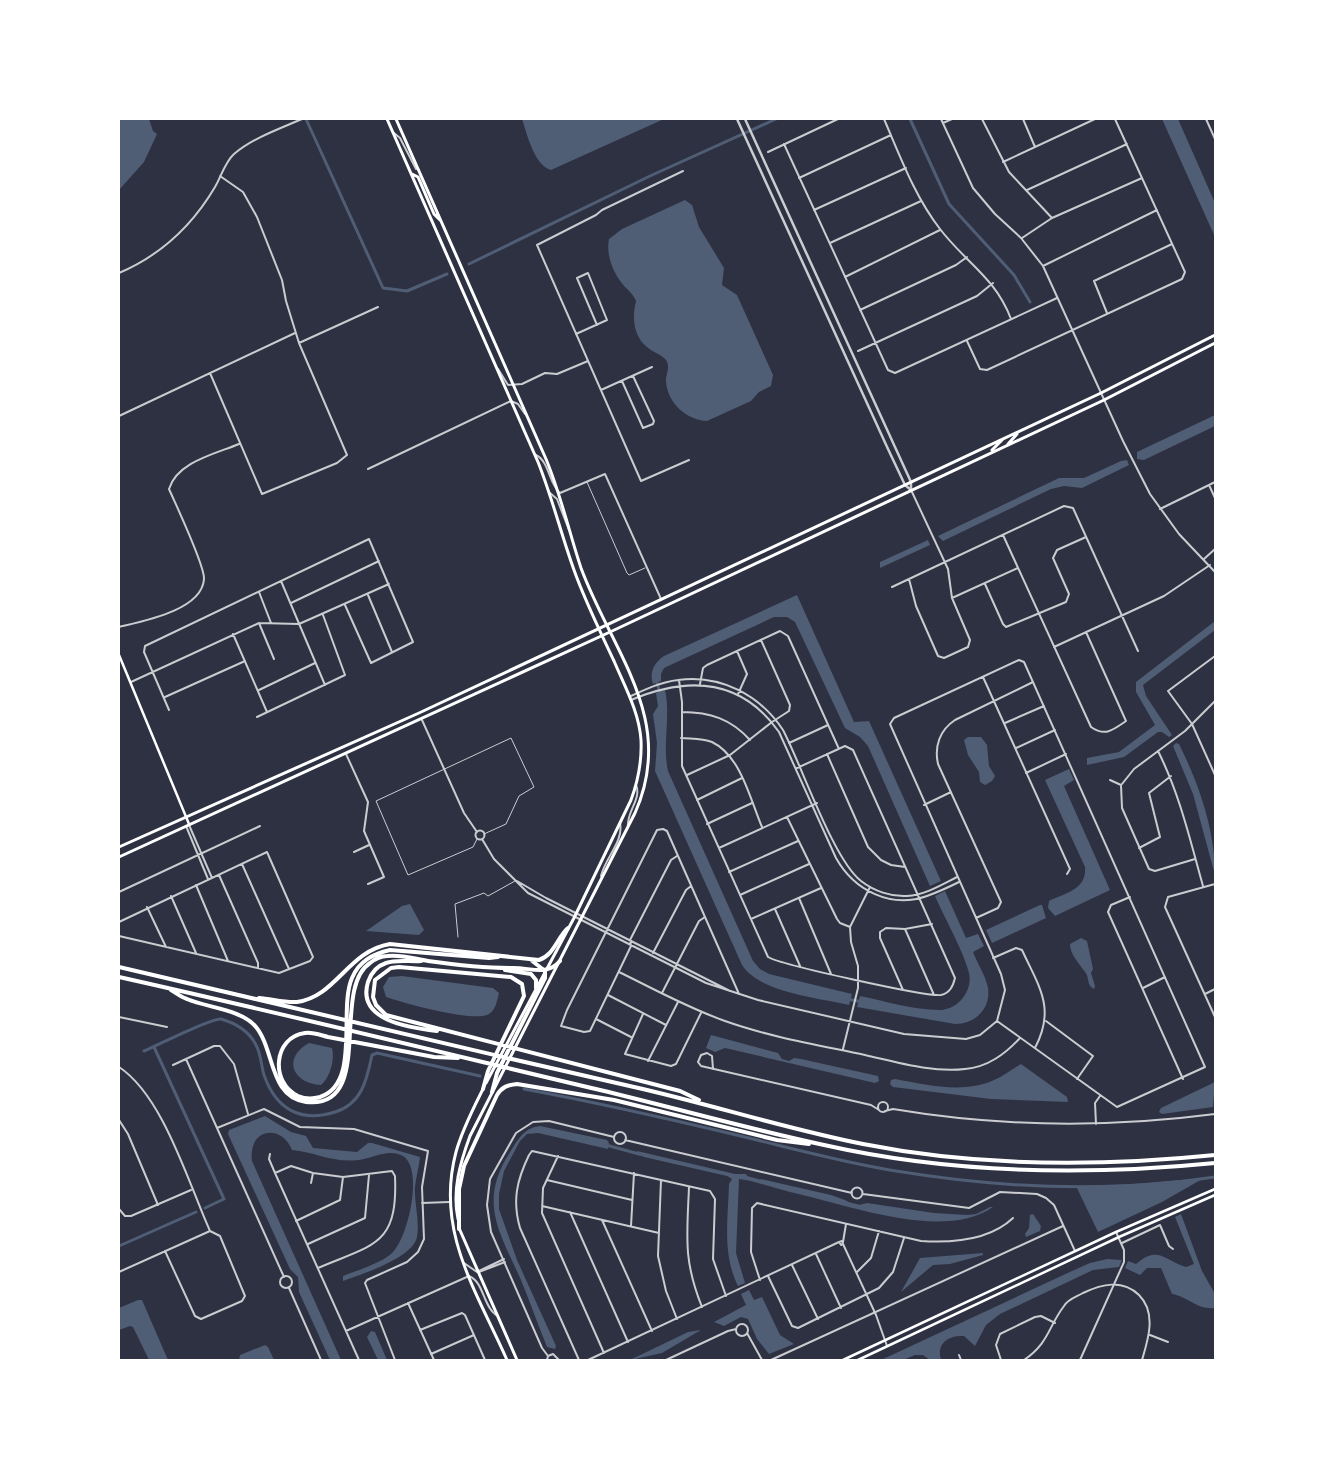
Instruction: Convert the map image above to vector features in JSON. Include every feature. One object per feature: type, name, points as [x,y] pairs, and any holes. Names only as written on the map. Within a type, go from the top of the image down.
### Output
[{"type":"highway","points":[[169,988],[186,999],[236,1015],[252,1023],[260,1033],[278,1081],[286,1092],[298,1100],[314,1102],[332,1095],[338,1090],[347,1075],[352,978],[360,964],[378,952],[390,950],[531,960],[548,956],[561,934],[568,928]]},
{"type":"highway","points":[[250,997],[290,1002],[308,999],[322,992],[362,955],[378,946],[412,946],[498,957]]},
{"type":"highway","points":[[350,1006],[358,974],[368,963],[386,956],[503,969],[545,971],[554,968],[560,961]]},
{"type":"highway","points":[[531,960],[545,971]]},
{"type":"highway","points":[[426,961],[395,962],[380,966],[372,973],[369,980],[368,1001],[376,1013],[386,1020],[447,1032]]},
{"type":"highway","points":[[119,967],[705,1103],[862,1144],[936,1156],[1011,1162],[1082,1164],[1144,1162],[1215,1155]]},
{"type":"highway","points":[[483,1089],[490,1071],[507,1038],[524,996],[522,984],[515,978],[399,967],[390,968],[375,980],[373,997],[381,1011],[391,1016],[447,1032],[680,1091],[705,1103]]},
{"type":"highway","points":[[503,969],[530,974],[536,980],[536,988]]},
{"type":"highway","points":[[492,1092],[545,978],[545,971]]},
{"type":"highway","points":[[119,977],[470,1059],[825,1146]]},
{"type":"highway","points":[[347,1046],[341,1079],[330,1092],[316,1098],[304,1098],[290,1091],[281,1079],[278,1066],[281,1051],[290,1040],[305,1033],[434,1057],[470,1059]]},
{"type":"highway","points":[[459,1229],[460,1189],[464,1166],[497,1095],[502,1088],[517,1084],[614,1100],[777,1140],[937,1164],[1013,1171],[1119,1171],[1215,1163]]},
{"type":"main road","points":[[387,119],[550,493],[574,570],[630,698],[638,721],[641,740],[636,785],[620,823],[574,918],[507,1038]]},
{"type":"main road","points":[[396,119],[528,416],[560,494],[581,567],[639,694],[646,719],[650,761],[646,783],[628,828],[560,961],[516,1040]]},
{"type":"main road","points":[[411,174],[418,177],[434,214],[442,222]]},
{"type":"main road","points":[[119,847],[419,713],[660,598],[1101,393],[1215,335]]},
{"type":"main road","points":[[119,857],[274,785],[485,691],[1104,400],[1215,343]]},
{"type":"main road","points":[[1185,359],[1191,347]]},
{"type":"main road","points":[[1008,445],[1012,438],[1023,430]]},
{"type":"main road","points":[[981,457],[997,446],[1003,439]]},
{"type":"main road","points":[[119,656],[186,816],[188,825]]},
{"type":"main road","points":[[485,691],[489,686],[490,678]]},
{"type":"main road","points":[[422,720],[428,708]]},
{"type":"main road","points":[[411,725],[419,713]]},
{"type":"main road","points":[[346,754],[349,745]]},
{"type":"main road","points":[[274,785],[279,780],[281,774]]},
{"type":"main road","points":[[483,1089],[456,1151],[449,1202],[452,1231],[463,1261],[507,1360]]},
{"type":"main road","points":[[492,1092],[470,1136],[458,1173],[456,1193],[459,1229],[517,1360]]},
{"type":"main road","points":[[843,1360],[1116,1232],[1215,1189]]},
{"type":"main road","points":[[858,1360],[1118,1237],[1215,1195]]},
{"type":"street","points":[[119,274],[136,266],[173,241],[202,206],[232,155],[248,144],[302,119]]},
{"type":"street","points":[[737,119],[905,485],[911,490],[945,562],[950,576],[952,598],[970,644],[968,647],[940,658],[916,606],[909,579]]},
{"type":"street","points":[[745,119],[911,482],[911,490]]},
{"type":"street","points":[[768,152],[838,119]]},
{"type":"street","points":[[884,119],[921,201],[940,230],[993,283],[1004,300],[1012,319]]},
{"type":"street","points":[[941,119],[973,188],[995,214],[1021,238],[1043,266],[1139,474],[1179,534],[1215,572]]},
{"type":"street","points":[[942,123],[952,119]]},
{"type":"street","points":[[982,119],[1002,162],[1052,218]]},
{"type":"street","points":[[1024,119],[1035,147]]},
{"type":"street","points":[[1002,162],[1094,119]]},
{"type":"street","points":[[968,341],[980,369],[983,371],[1072,331],[1182,279],[1184,276],[1172,244],[1116,119]]},
{"type":"street","points":[[1206,119],[1215,136]]},
{"type":"street","points":[[392,132],[400,138],[413,166],[420,171]]},
{"type":"street","points":[[799,178],[891,135]]},
{"type":"street","points":[[784,144],[891,373],[895,373],[968,341],[1058,298]]},
{"type":"street","points":[[1026,190],[1127,144]]},
{"type":"street","points":[[814,210],[906,168]]},
{"type":"street","points":[[683,171],[602,210],[596,215],[537,245],[641,481],[689,460]]},
{"type":"street","points":[[210,373],[262,494],[337,463],[347,455],[295,333],[282,280],[257,217],[243,192],[220,176]]},
{"type":"street","points":[[1021,238],[1052,218],[1142,178]]},
{"type":"street","points":[[829,243],[921,201]]},
{"type":"street","points":[[1043,266],[1157,210]]},
{"type":"street","points":[[845,276],[940,230]]},
{"type":"street","points":[[1108,313],[1094,281],[1172,244]]},
{"type":"street","points":[[860,310],[956,265],[967,257]]},
{"type":"street","points":[[576,334],[597,325],[607,320],[607,315],[588,273],[577,278],[597,325]]},
{"type":"street","points":[[858,351],[976,296],[993,283]]},
{"type":"street","points":[[299,343],[378,307]]},
{"type":"street","points":[[119,416],[295,333]]},
{"type":"street","points":[[497,369],[501,372],[508,385],[514,386],[545,373],[557,374],[588,361]]},
{"type":"street","points":[[601,390],[652,367]]},
{"type":"street","points":[[622,381],[643,428],[653,424],[654,421],[632,376]]},
{"type":"street","points":[[368,469],[511,402],[518,404],[528,416]]},
{"type":"street","points":[[119,627],[161,615],[188,603],[201,591],[204,572],[169,489],[172,480],[182,469],[239,444]]},
{"type":"street","points":[[534,455],[541,458],[554,488],[560,494],[605,474],[660,598]]},
{"type":"street","points":[[1160,508],[1215,482]]},
{"type":"street","points":[[1209,485],[1215,498]]},
{"type":"street","points":[[550,493],[557,498],[567,528],[571,530]]},
{"type":"street","points":[[892,588],[1068,506],[1073,508],[1138,651]]},
{"type":"street","points":[[1003,535],[1091,727],[1101,733],[1109,732],[1126,721],[1086,632]]},
{"type":"street","points":[[985,584],[1003,624],[1006,626],[1040,614],[1069,598],[1054,554],[1057,550],[1086,537]]},
{"type":"street","points":[[169,710],[144,652],[145,646],[369,539],[413,642],[371,663],[345,605]]},
{"type":"street","points":[[1204,559],[1215,549]]},
{"type":"street","points":[[291,603],[379,561]]},
{"type":"street","points":[[1054,647],[1164,596],[1210,565]]},
{"type":"street","points":[[952,598],[1018,568]]},
{"type":"street","points":[[281,581],[325,685]]},
{"type":"street","points":[[130,682],[258,623],[299,624],[323,615],[389,584]]},
{"type":"street","points":[[259,592],[271,624]]},
{"type":"street","points":[[368,594],[392,653]]},
{"type":"street","points":[[257,717],[345,674],[323,615]]},
{"type":"street","points":[[258,623],[274,659]]},
{"type":"street","points":[[700,684],[703,668],[707,665],[780,631],[784,632],[788,636],[839,749]]},
{"type":"street","points":[[233,634],[267,712]]},
{"type":"street","points":[[686,776],[730,756],[772,722],[786,715],[790,704],[761,640]]},
{"type":"street","points":[[737,651],[747,674],[738,694]]},
{"type":"street","points":[[1215,656],[1168,691],[1192,724],[1215,775]]},
{"type":"street","points":[[482,839],[494,859],[528,894],[706,983],[739,994],[849,1022],[904,1034],[966,1040],[980,1035],[997,1021],[1005,990],[976,918],[890,727],[890,721],[1019,660],[1024,662],[1066,754],[1166,977],[1204,1067],[1183,1079],[1117,1107],[997,1021]]},
{"type":"street","points":[[164,698],[245,661]]},
{"type":"street","points":[[258,690],[315,663]]},
{"type":"street","points":[[983,677],[1070,868],[1068,874]]},
{"type":"street","points":[[679,680],[682,712],[681,758],[686,776],[768,957],[831,974],[903,990],[934,995],[943,995],[950,991],[955,978],[853,750],[850,747],[839,749],[797,768]]},
{"type":"street","points":[[630,698],[651,687],[679,680],[701,680],[740,689],[757,700],[777,720],[790,742],[846,865],[860,880],[870,887],[887,894],[918,894],[957,877]]},
{"type":"street","points":[[976,918],[1000,905],[937,757],[938,740],[947,725],[1033,682]]},
{"type":"street","points":[[639,694],[666,687],[700,684],[738,694],[754,704],[772,722],[786,744],[842,867],[849,877],[868,892],[898,900],[920,898],[959,882]]},
{"type":"street","points":[[1195,860],[1152,871],[1139,848],[1122,808],[1121,785],[1134,769],[1192,724],[1215,702]]},
{"type":"street","points":[[1004,724],[1044,706]]},
{"type":"street","points":[[682,712],[702,712],[725,720],[750,740]]},
{"type":"street","points":[[422,720],[464,813],[477,832],[475,836],[477,839],[482,839]]},
{"type":"street","points":[[786,744],[828,725]]},
{"type":"street","points":[[1015,748],[1055,730]]},
{"type":"street","points":[[681,738],[712,742],[730,756],[742,778],[762,827]]},
{"type":"street","points":[[1158,751],[1171,776],[1182,808],[1203,886]]},
{"type":"street","points":[[346,754],[368,802],[363,825],[369,845],[384,876],[368,884]]},
{"type":"street","points":[[827,754],[868,847],[880,860],[898,867],[906,867]]},
{"type":"street","points":[[1026,773],[1066,754]]},
{"type":"street","points":[[1139,848],[1160,837],[1149,794],[1171,776]]},
{"type":"street","points":[[697,800],[742,778]]},
{"type":"street","points":[[1110,780],[1121,785]]},
{"type":"street","points":[[628,828],[627,820],[638,792],[636,785]]},
{"type":"street","points":[[924,805],[951,792]]},
{"type":"street","points":[[708,824],[752,802]]},
{"type":"street","points":[[718,848],[817,803]]},
{"type":"street","points":[[787,817],[840,923],[850,927]]},
{"type":"street","points":[[600,883],[603,868],[621,832],[620,823]]},
{"type":"street","points":[[188,825],[212,878]]},
{"type":"street","points":[[188,825],[208,880]]},
{"type":"street","points":[[119,892],[260,826]]},
{"type":"street","points":[[677,856],[671,860],[630,940],[631,946],[590,1031],[584,1032],[562,1026],[567,1010],[656,830],[663,829],[667,832],[739,994]]},
{"type":"street","points":[[477,832],[482,831],[484,834],[482,839]]},
{"type":"street","points":[[729,872],[798,841]]},
{"type":"street","points":[[354,852],[369,845]]},
{"type":"street","points":[[119,922],[267,852],[313,957],[310,961],[279,973],[119,936]]},
{"type":"street","points":[[242,864],[290,970]]},
{"type":"street","points":[[740,895],[809,864]]},
{"type":"street","points":[[219,875],[258,963],[258,968]]},
{"type":"street","points":[[516,880],[546,898],[730,991]]},
{"type":"street","points":[[1215,884],[1168,897],[1165,901],[1165,907],[1215,1017]]},
{"type":"street","points":[[196,885],[229,961]]},
{"type":"street","points":[[652,956],[686,890],[691,886]]},
{"type":"street","points":[[843,1050],[858,988],[858,966],[851,942],[850,927],[870,887]]},
{"type":"street","points":[[751,919],[821,888]]},
{"type":"street","points":[[171,896],[196,954]]},
{"type":"street","points":[[1130,896],[1108,908],[1108,912],[1183,1079]]},
{"type":"street","points":[[544,902],[546,898]]},
{"type":"street","points":[[798,898],[831,974]]},
{"type":"street","points":[[148,907],[166,947]]},
{"type":"street","points":[[775,909],[800,966]]},
{"type":"street","points":[[662,993],[699,921],[705,917]]},
{"type":"street","points":[[903,990],[880,938],[880,932],[886,928],[905,929],[932,924]]},
{"type":"street","points":[[905,929],[934,995]]},
{"type":"street","points":[[993,958],[1020,948],[1043,997],[1046,1021],[1035,1048]]},
{"type":"street","points":[[618,972],[678,1002],[756,1030],[944,1070],[981,1066],[1007,1052],[1020,1038]]},
{"type":"street","points":[[1142,988],[1166,977]]},
{"type":"street","points":[[1205,994],[1215,989]]},
{"type":"street","points":[[607,995],[666,1024]]},
{"type":"street","points":[[648,1061],[678,1002]]},
{"type":"street","points":[[643,1014],[631,1037],[625,1054],[674,1066],[702,1012]]},
{"type":"street","points":[[119,1017],[167,1027]]},
{"type":"street","points":[[596,1018],[631,1037]]},
{"type":"street","points":[[1046,1021],[1092,1056],[1077,1080]]},
{"type":"street","points":[[173,1065],[218,1045],[234,1064],[248,1114]]},
{"type":"street","points":[[713,1069],[712,1056],[706,1053],[701,1055],[698,1064],[713,1069],[872,1105],[879,1110],[893,1109],[1017,1123],[1096,1124],[1174,1120],[1215,1114]]},
{"type":"street","points":[[186,1059],[284,1277],[291,1280],[289,1288],[321,1360]]},
{"type":"street","points":[[119,1066],[134,1079],[150,1098],[161,1118],[210,1231],[220,1236],[245,1296],[242,1301],[202,1319],[198,1319],[165,1251]]},
{"type":"street","points":[[1096,1124],[1095,1103],[1100,1096]]},
{"type":"street","points":[[872,1105],[881,1103],[893,1109]]},
{"type":"street","points":[[879,1110],[881,1103]]},
{"type":"street","points":[[886,1104],[886,1111]]},
{"type":"street","points":[[217,1128],[248,1114],[267,1110],[302,1128],[354,1130],[428,1151],[422,1203],[424,1239],[418,1252],[407,1262],[365,1283],[395,1360]]},
{"type":"street","points":[[119,1120],[128,1134],[158,1205]]},
{"type":"street","points":[[548,1356],[542,1348],[488,1221],[488,1188],[496,1167],[514,1136],[522,1127],[532,1122],[544,1121],[614,1137],[618,1144],[626,1140],[850,1192],[856,1199],[860,1199],[863,1194]]},
{"type":"street","points":[[614,1137],[617,1132],[621,1132],[626,1140]]},
{"type":"street","points":[[579,1360],[520,1228],[516,1215],[516,1188],[532,1151],[714,1194],[713,1259],[726,1296]]},
{"type":"street","points":[[270,1154],[269,1159],[275,1173],[359,1360]]},
{"type":"street","points":[[558,1156],[543,1188],[542,1206],[547,1225],[604,1353]]},
{"type":"street","points":[[275,1173],[291,1166],[313,1173],[343,1177],[392,1171],[396,1180],[391,1223],[383,1237],[318,1268]]},
{"type":"street","points":[[311,1183],[313,1173]]},
{"type":"street","points":[[631,1227],[634,1174]]},
{"type":"street","points":[[307,1244],[365,1218],[369,1175]]},
{"type":"street","points":[[296,1221],[340,1200],[343,1177]]},
{"type":"street","points":[[546,1180],[632,1200]]},
{"type":"street","points":[[661,1180],[659,1234],[661,1273],[677,1319]]},
{"type":"street","points":[[689,1187],[686,1257],[692,1282],[702,1307]]},
{"type":"street","points":[[850,1192],[858,1188],[863,1194],[969,1208],[1000,1192],[1037,1194],[1051,1202],[1075,1251]]},
{"type":"street","points":[[119,1209],[124,1216],[131,1216],[191,1190]]},
{"type":"street","points":[[422,1203],[449,1202]]},
{"type":"street","points":[[760,1280],[751,1252],[754,1204],[757,1203],[904,1238],[939,1242],[982,1237],[1004,1227],[1013,1218]]},
{"type":"street","points":[[542,1206],[659,1234]]},
{"type":"street","points":[[570,1212],[628,1342]]},
{"type":"street","points":[[602,1220],[652,1330]]},
{"type":"street","points":[[841,1243],[846,1224]]},
{"type":"street","points":[[1122,1243],[1160,1225],[1169,1246],[1173,1249]]},
{"type":"street","points":[[771,1360],[1063,1226]]},
{"type":"street","points":[[119,1272],[210,1231]]},
{"type":"street","points":[[857,1272],[871,1258],[879,1231]]},
{"type":"street","points":[[1080,1360],[1115,1284],[1125,1256],[1122,1243],[1116,1232]]},
{"type":"street","points":[[768,1276],[795,1329],[868,1296],[879,1288],[893,1272],[904,1238]]},
{"type":"street","points":[[841,1243],[846,1249],[868,1296],[887,1346]]},
{"type":"street","points":[[588,1360],[833,1245],[841,1243]]},
{"type":"street","points":[[816,1254],[841,1308]]},
{"type":"street","points":[[477,1272],[504,1259]]},
{"type":"street","points":[[463,1261],[477,1272]]},
{"type":"street","points":[[477,1272],[505,1262]]},
{"type":"street","points":[[792,1265],[818,1319]]},
{"type":"street","points":[[346,1331],[469,1276],[476,1280],[490,1311],[496,1316]]},
{"type":"street","points":[[284,1277],[281,1281],[281,1286],[289,1288]]},
{"type":"street","points":[[1025,1360],[1039,1348],[1065,1304],[1071,1299],[1098,1287],[1115,1284],[1132,1290],[1146,1304],[1150,1322],[1142,1360]]},
{"type":"street","points":[[408,1303],[434,1360]]},
{"type":"street","points":[[420,1330],[462,1313],[485,1360]]},
{"type":"street","points":[[1002,1360],[996,1345],[998,1338],[1004,1332],[1035,1317],[1041,1316],[1055,1323]]},
{"type":"street","points":[[666,1360],[736,1329],[739,1324],[745,1324],[748,1329],[747,1333],[762,1360]]},
{"type":"street","points":[[736,1329],[739,1335],[747,1333]]},
{"type":"street","points":[[431,1354],[474,1335]]},
{"type":"street","points":[[1148,1335],[1168,1342]]},
{"type":"street","points":[[548,1356],[555,1354],[559,1360]]},
{"type":"street","points":[[959,1355],[961,1360]]},
{"type":"street","points":[[547,1360],[548,1356]]},
{"type":"lane","points":[[587,482],[627,573],[632,574],[646,567]]},
{"type":"lane","points":[[477,839],[473,847],[408,876],[376,801],[511,738],[534,787],[519,796],[506,824],[484,834]]},
{"type":"lane","points":[[458,938],[454,904],[484,893],[488,896],[516,880]]},
{"type":"water","points":[[119,119],[149,119],[153,131],[157,134],[144,162],[119,190]]},
{"type":"water","points":[[522,119],[664,119],[551,170],[545,167],[536,156]]},
{"type":"water","points":[[1162,119],[1178,119],[1215,203],[1215,237]]},
{"type":"water","points":[[685,200],[692,205],[699,227],[724,268],[722,285],[737,295],[773,375],[771,386],[759,392],[751,401],[707,421],[692,418],[680,409],[670,397],[666,382],[668,369],[666,360],[642,343],[636,332],[634,313],[636,301],[615,272],[610,262],[608,250],[609,239],[622,229]]},
{"type":"water","points":[[1215,415],[1215,426],[1144,460],[1137,459],[1137,452]]},
{"type":"water","points":[[1127,460],[1129,465],[1082,488],[1064,486],[1051,489],[943,541],[938,536],[1059,478],[1084,478]]},
{"type":"water","points":[[928,540],[930,545],[880,568],[880,562]]},
{"type":"water","points":[[797,595],[854,722],[869,721],[941,881],[930,886],[868,746],[860,737],[845,728],[795,622],[787,617],[774,617],[664,668],[661,674],[661,681],[653,684],[653,668],[664,656]]},
{"type":"water","points":[[1215,621],[1215,630],[1143,685],[1146,696],[1172,735],[1169,737],[1162,732],[1158,732],[1124,757],[1087,765],[1087,758],[1119,752],[1155,725],[1136,692],[1136,682]]},
{"type":"water","points":[[665,690],[667,700],[666,761],[668,771],[753,961],[760,969],[769,974],[852,994],[849,1005],[807,997],[776,988],[762,982],[742,965],[655,771],[657,743],[653,714],[658,706],[656,693]]},
{"type":"water","points":[[968,737],[981,737],[987,745],[989,766],[995,776],[992,781],[985,785],[980,782],[979,772],[968,755],[964,740]]},
{"type":"water","points":[[1176,743],[1179,744],[1193,775],[1209,824],[1215,875],[1193,794],[1173,746]]},
{"type":"water","points":[[1069,769],[1074,780],[1064,786],[1110,890],[1055,916],[1048,908],[1049,901],[1074,890],[1079,886],[1085,875],[1085,867],[1045,780]]},
{"type":"water","points":[[945,891],[966,938],[978,934],[984,946],[973,952],[988,988],[987,1002],[984,1009],[975,1018],[955,1024],[857,1007],[860,996],[929,1010],[952,1007],[963,998],[969,986],[969,973],[935,896]]},
{"type":"water","points":[[410,904],[424,930],[419,935],[366,931],[402,906]]},
{"type":"water","points":[[1042,905],[1046,918],[992,943],[986,930]]},
{"type":"water","points":[[1081,938],[1087,941],[1093,969],[1091,973],[1095,986],[1094,989],[1090,986],[1086,974],[1075,959],[1070,948],[1070,944]]},
{"type":"water","points":[[402,976],[493,988],[499,993],[495,1007],[489,1014],[469,1016],[455,1014],[386,997],[383,987],[389,977]]},
{"type":"water","points":[[711,1035],[778,1053],[782,1059],[789,1061],[794,1058],[801,1059],[878,1076],[879,1081],[875,1083],[725,1048],[715,1052],[706,1048]]},
{"type":"water","points":[[309,1043],[332,1048],[331,1068],[327,1078],[321,1085],[303,1080],[294,1069],[293,1062],[295,1056]]},
{"type":"water","points":[[1021,1064],[1067,1097],[1068,1102],[991,1099],[893,1087],[890,1084],[891,1080],[895,1079],[945,1087],[970,1087],[1001,1077]]},
{"type":"water","points":[[1215,1082],[1213,1107],[1162,1114],[1159,1112],[1161,1108]]},
{"type":"water","points":[[265,1116],[291,1132],[306,1136],[313,1148],[357,1152],[368,1143],[372,1143],[420,1157],[415,1187],[418,1231],[413,1245],[406,1252],[386,1264],[343,1281],[343,1276],[381,1261],[391,1254],[397,1246],[403,1235],[411,1205],[413,1189],[409,1163],[403,1156],[392,1153],[349,1161],[332,1159],[292,1150],[281,1136],[274,1133],[267,1133],[255,1141],[252,1150],[252,1161],[341,1360],[330,1360],[299,1292],[298,1277],[290,1269],[228,1134],[229,1130]]},
{"type":"water","points":[[540,1126],[607,1140],[609,1143],[608,1149],[538,1133],[527,1134],[520,1141],[504,1171],[499,1194],[499,1209],[517,1260],[556,1346],[555,1349],[547,1347],[521,1280],[499,1231],[494,1202],[495,1186],[500,1170],[510,1152],[526,1131]]},
{"type":"water","points":[[637,1151],[735,1174],[746,1174],[749,1179],[758,1182],[761,1179],[831,1195],[855,1206],[867,1203],[934,1213],[967,1215],[976,1214],[993,1207],[972,1217],[948,1221],[922,1221],[866,1211],[739,1179],[736,1253],[745,1283],[738,1286],[730,1261],[727,1236],[729,1184],[732,1179],[727,1176],[644,1157],[636,1154]]},
{"type":"water","points":[[1204,1178],[1162,1202],[1098,1232],[1076,1186],[1133,1184]]},
{"type":"water","points":[[1033,1214],[1041,1226],[1040,1231],[1026,1237],[1025,1234],[1029,1228],[1030,1215]]},
{"type":"water","points":[[1181,1214],[1202,1271],[1215,1294],[1215,1308],[1203,1307],[1172,1294],[1161,1268],[1147,1268],[1140,1275],[1125,1268],[1128,1261],[1136,1264],[1150,1255],[1161,1256],[1186,1267],[1194,1264],[1175,1217]]},
{"type":"water","points":[[983,1253],[983,1255],[950,1264],[933,1265],[901,1292],[920,1258]]},
{"type":"water","points":[[1107,1259],[1122,1260],[1119,1267],[1093,1270],[1000,1314],[986,1325],[975,1346],[964,1336],[959,1336],[945,1341],[942,1345],[940,1349],[941,1360],[930,1360],[923,1355],[915,1355],[903,1360],[881,1360],[1072,1271],[1090,1263]]},
{"type":"water","points":[[749,1290],[754,1300],[762,1297],[780,1335],[794,1344],[769,1354],[757,1339],[748,1319],[741,1317],[724,1326],[714,1322],[746,1305],[741,1294]]},
{"type":"water","points":[[142,1300],[168,1360],[149,1360],[133,1327],[130,1326],[119,1330],[119,1308]]},
{"type":"water","points":[[701,1330],[662,1353],[630,1360],[688,1332]]},
{"type":"water","points":[[371,1331],[375,1332],[387,1360],[378,1360],[367,1337]]},
{"type":"water","points":[[265,1345],[268,1347],[274,1360],[239,1360],[240,1355]]},
{"type":"waterway","points":[[306,119],[383,288],[407,291],[447,274]]},
{"type":"waterway","points":[[469,264],[650,176],[776,119]]},
{"type":"waterway","points":[[910,119],[949,204],[1014,275],[1030,302]]},
{"type":"waterway","points":[[656,679],[660,693]]},
{"type":"waterway","points":[[847,999],[863,1002]]},
{"type":"waterway","points":[[144,1051],[207,1022],[221,1019],[241,1028],[253,1040],[259,1052],[264,1075],[275,1097],[291,1110],[311,1116],[335,1112],[351,1103],[362,1090],[372,1055],[377,1053],[480,1076]]},
{"type":"waterway","points":[[154,1047],[224,1199],[205,1208]]},
{"type":"waterway","points":[[524,1089],[665,1118],[859,1164],[935,1177],[1015,1185],[1096,1187],[1176,1182],[1215,1177]]},
{"type":"waterway","points":[[606,1145],[639,1154]]},
{"type":"waterway","points":[[745,1177],[763,1182]]},
{"type":"waterway","points":[[846,1203],[862,1207]]},
{"type":"waterway","points":[[119,1246],[196,1212]]}]
